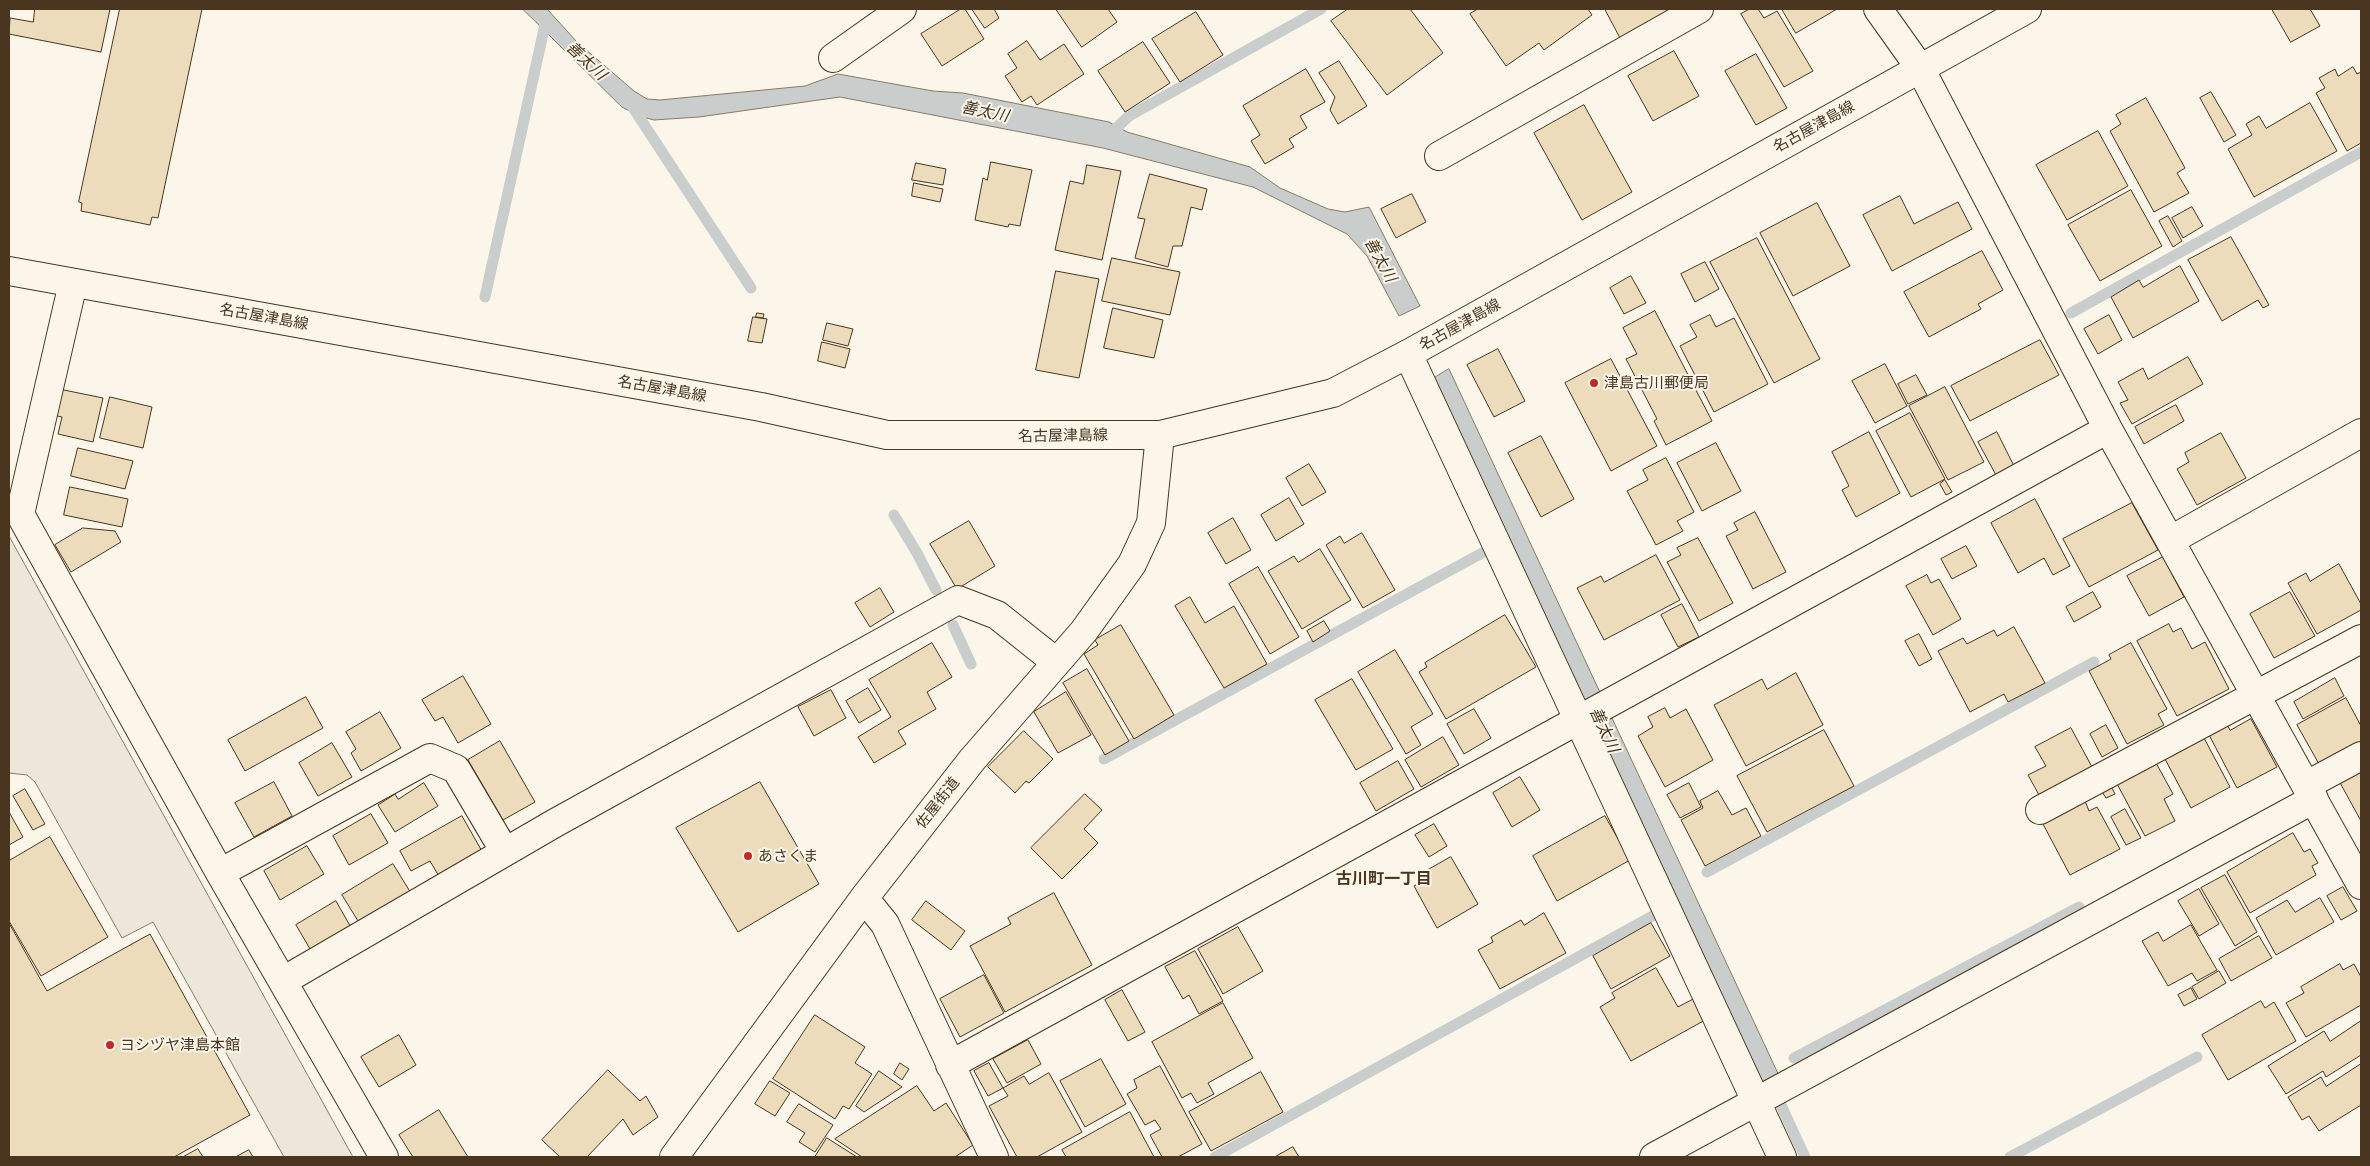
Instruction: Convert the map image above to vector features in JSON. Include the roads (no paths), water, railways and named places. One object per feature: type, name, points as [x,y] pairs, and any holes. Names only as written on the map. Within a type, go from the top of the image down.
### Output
[{"type":"street","points":[[833,58],[902,9]]},
{"type":"street","points":[[1439,156],[1699,9]]},
{"type":"street","points":[[1878,9],[1920,68],[2108,429],[2172,540],[2361,885]]},
{"type":"street","name":"名古屋津島線","points":[[9,271],[761,407],[886,435],[1160,435],[1334,393],[1408,354],[2027,9]]},
{"type":"street","points":[[73,283],[20,514],[220,873],[384,1157]]},
{"type":"street","points":[[1408,354],[1581,719],[1782,1157]]},
{"type":"street","points":[[950,1065],[2108,429]]},
{"type":"street","points":[[2172,540],[2361,434]]},
{"type":"street","name":"佐屋街道","points":[[674,1157],[864,898],[972,760],[1084,631],[1132,564],[1152,523],[1160,435]]},
{"type":"street","points":[[283,981],[505,852],[958,600],[997,615],[1056,662]]},
{"type":"street","points":[[2040,810],[2361,639]]},
{"type":"street","points":[[1654,1157],[1756,1102],[2310,792],[2361,756]]},
{"type":"street","points":[[220,873],[430,758],[456,768],[505,852]]},
{"type":"street","points":[[864,898],[885,924],[994,1157]]},
{"type":"water","points":[[523,9],[547,9],[577,42],[634,91],[647,99],[660,100],[805,86],[838,74],[933,91],[963,93],[1109,122],[1127,132],[1250,167],[1280,188],[1328,209],[1345,212],[1369,207],[1420,306],[1399,316],[1367,256],[1347,234],[1253,187],[1103,148],[840,97],[699,117],[654,120],[639,116],[622,107]]},
{"type":"water","points":[[1449,369],[1781,1080],[1763,1088],[1431,380]]},
{"type":"waterway","points":[[1107,137],[1129,116],[1321,9]]},
{"type":"waterway","points":[[485,297],[546,20]]},
{"type":"waterway","points":[[630,103],[751,288]]},
{"type":"waterway","points":[[2071,313],[2361,152]]},
{"type":"waterway","points":[[894,515],[917,553],[936,590]]},
{"type":"waterway","points":[[1104,759],[1482,553]]},
{"type":"waterway","points":[[953,625],[971,664]]},
{"type":"waterway","points":[[1707,872],[2094,662]]},
{"type":"waterway","points":[[1794,1058],[2079,907]]},
{"type":"waterway","points":[[1215,1157],[1658,913]]},
{"type":"waterway","points":[[2010,1157],[2197,1057]]},
{"type":"waterway","name":"善太川","points":[[1780,1103],[1805,1157]]},
{"type":"place","name":"津島古川郵便局","points":[[1594,383]]},
{"type":"place","name":"あさくま","points":[[748,856]]},
{"type":"place","name":"ヨシヅヤ津島本館","points":[[110,1045]]},
{"type":"district","name":"古川町一丁目","points":[[1384,879]]}]
